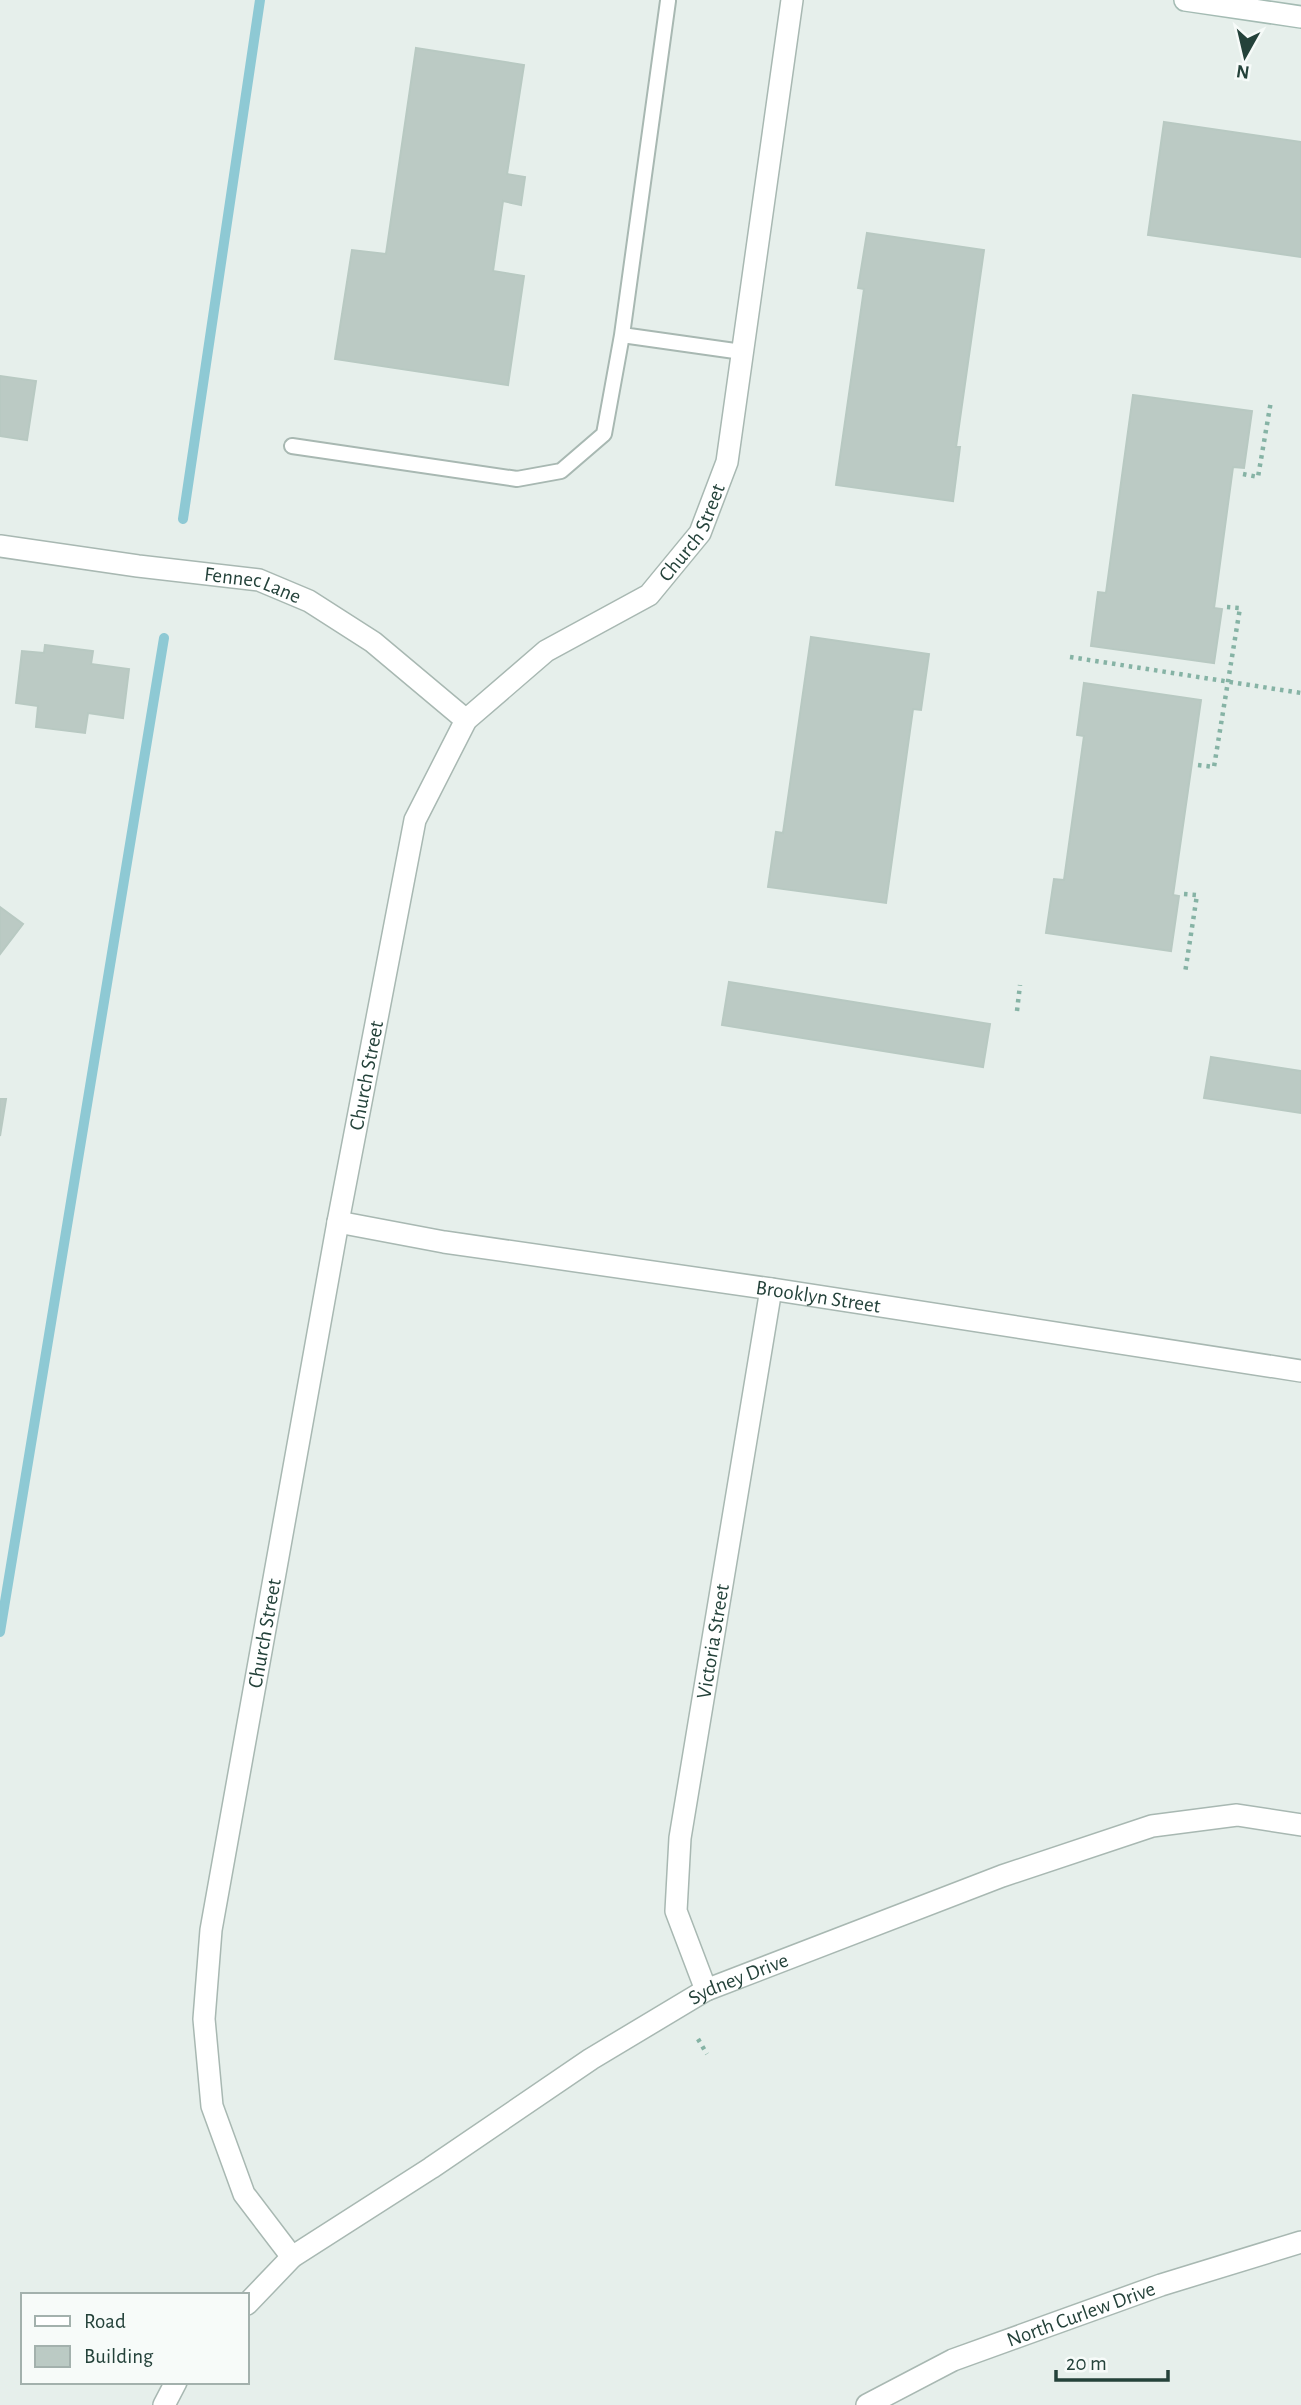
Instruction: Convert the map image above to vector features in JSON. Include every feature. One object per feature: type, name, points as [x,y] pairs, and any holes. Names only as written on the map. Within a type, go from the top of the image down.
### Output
[{"type":"street","name":"Church Street","points":[[292,2257],[244,2194],[212,2106],[204,2019],[211,1930],[338,1222],[415,820],[466,720],[546,651],[649,594],[699,533],[727,462],[792,0]]},
{"type":"street","points":[[1185,0],[1301,17]]},
{"type":"street","name":"Fennec Lane","points":[[0,546],[259,580],[309,601],[373,642],[466,720]]},
{"type":"street","name":"Brooklyn Street","points":[[338,1222],[444,1242],[771,1289],[1301,1371]]},
{"type":"street","name":"Victoria Street","points":[[706,1990],[676,1910],[680,1838],[771,1289]]},
{"type":"street","name":"Sydney Drive","points":[[248,2303],[292,2257],[431,2168],[591,2059],[706,1990],[1002,1876],[1152,1826],[1237,1815],[1301,1825]]},
{"type":"street","name":"North Curlew Drive","points":[[867,2405],[953,2360],[1161,2285],[1301,2242]]},
{"type":"street","points":[[164,2405],[175,2384]]},
{"type":"lane","points":[[292,446],[517,479],[561,471],[604,434],[622,335],[668,1]]},
{"type":"lane","points":[[622,335],[742,352]]},
{"type":"path","points":[[1242,474],[1258,477],[1271,401]]},
{"type":"path","points":[[1198,765],[1214,767],[1240,608],[1227,607]]},
{"type":"path","points":[[1070,657],[1301,693]]},
{"type":"path","points":[[1184,894],[1198,895],[1185,973]]},
{"type":"path","points":[[1017,1010],[1020,985]]},
{"type":"path","points":[[698,2039],[707,2054]]},
{"type":"building","points":[[416,48],[524,65],[507,174],[525,177],[521,205],[503,201],[493,271],[524,276],[508,385],[335,359],[352,250],[386,254]]},
{"type":"building","points":[[1164,122],[1301,142],[1301,257],[1148,235]]},
{"type":"building","points":[[867,233],[984,250],[956,447],[960,447],[953,501],[836,485],[864,289],[858,288]]},
{"type":"building","points":[[0,376],[36,381],[27,440],[0,436]]},
{"type":"building","points":[[1133,395],[1252,411],[1244,468],[1233,467],[1214,608],[1222,609],[1214,663],[1091,646],[1098,592],[1106,593]]},
{"type":"building","points":[[811,637],[929,654],[921,710],[913,709],[886,903],[768,887],[776,832],[783,833]]},
{"type":"building","points":[[45,645],[93,651],[91,664],[129,669],[123,718],[88,713],[85,733],[36,727],[38,706],[16,703],[22,651],[44,653]]},
{"type":"building","points":[[1084,683],[1201,700],[1173,895],[1179,896],[1171,951],[1046,933],[1054,879],[1064,880],[1084,736],[1077,735]]},
{"type":"building","points":[[0,907],[23,924],[0,954]]},
{"type":"building","points":[[729,982],[990,1024],[983,1067],[722,1025]]},
{"type":"building","points":[[1211,1057],[1301,1071],[1301,1113],[1204,1098]]},
{"type":"building","points":[[0,1099],[6,1099],[0,1136]]},
{"type":"waterway","points":[[183,519],[260,0]]},
{"type":"waterway","points":[[0,1632],[164,638]]}]
